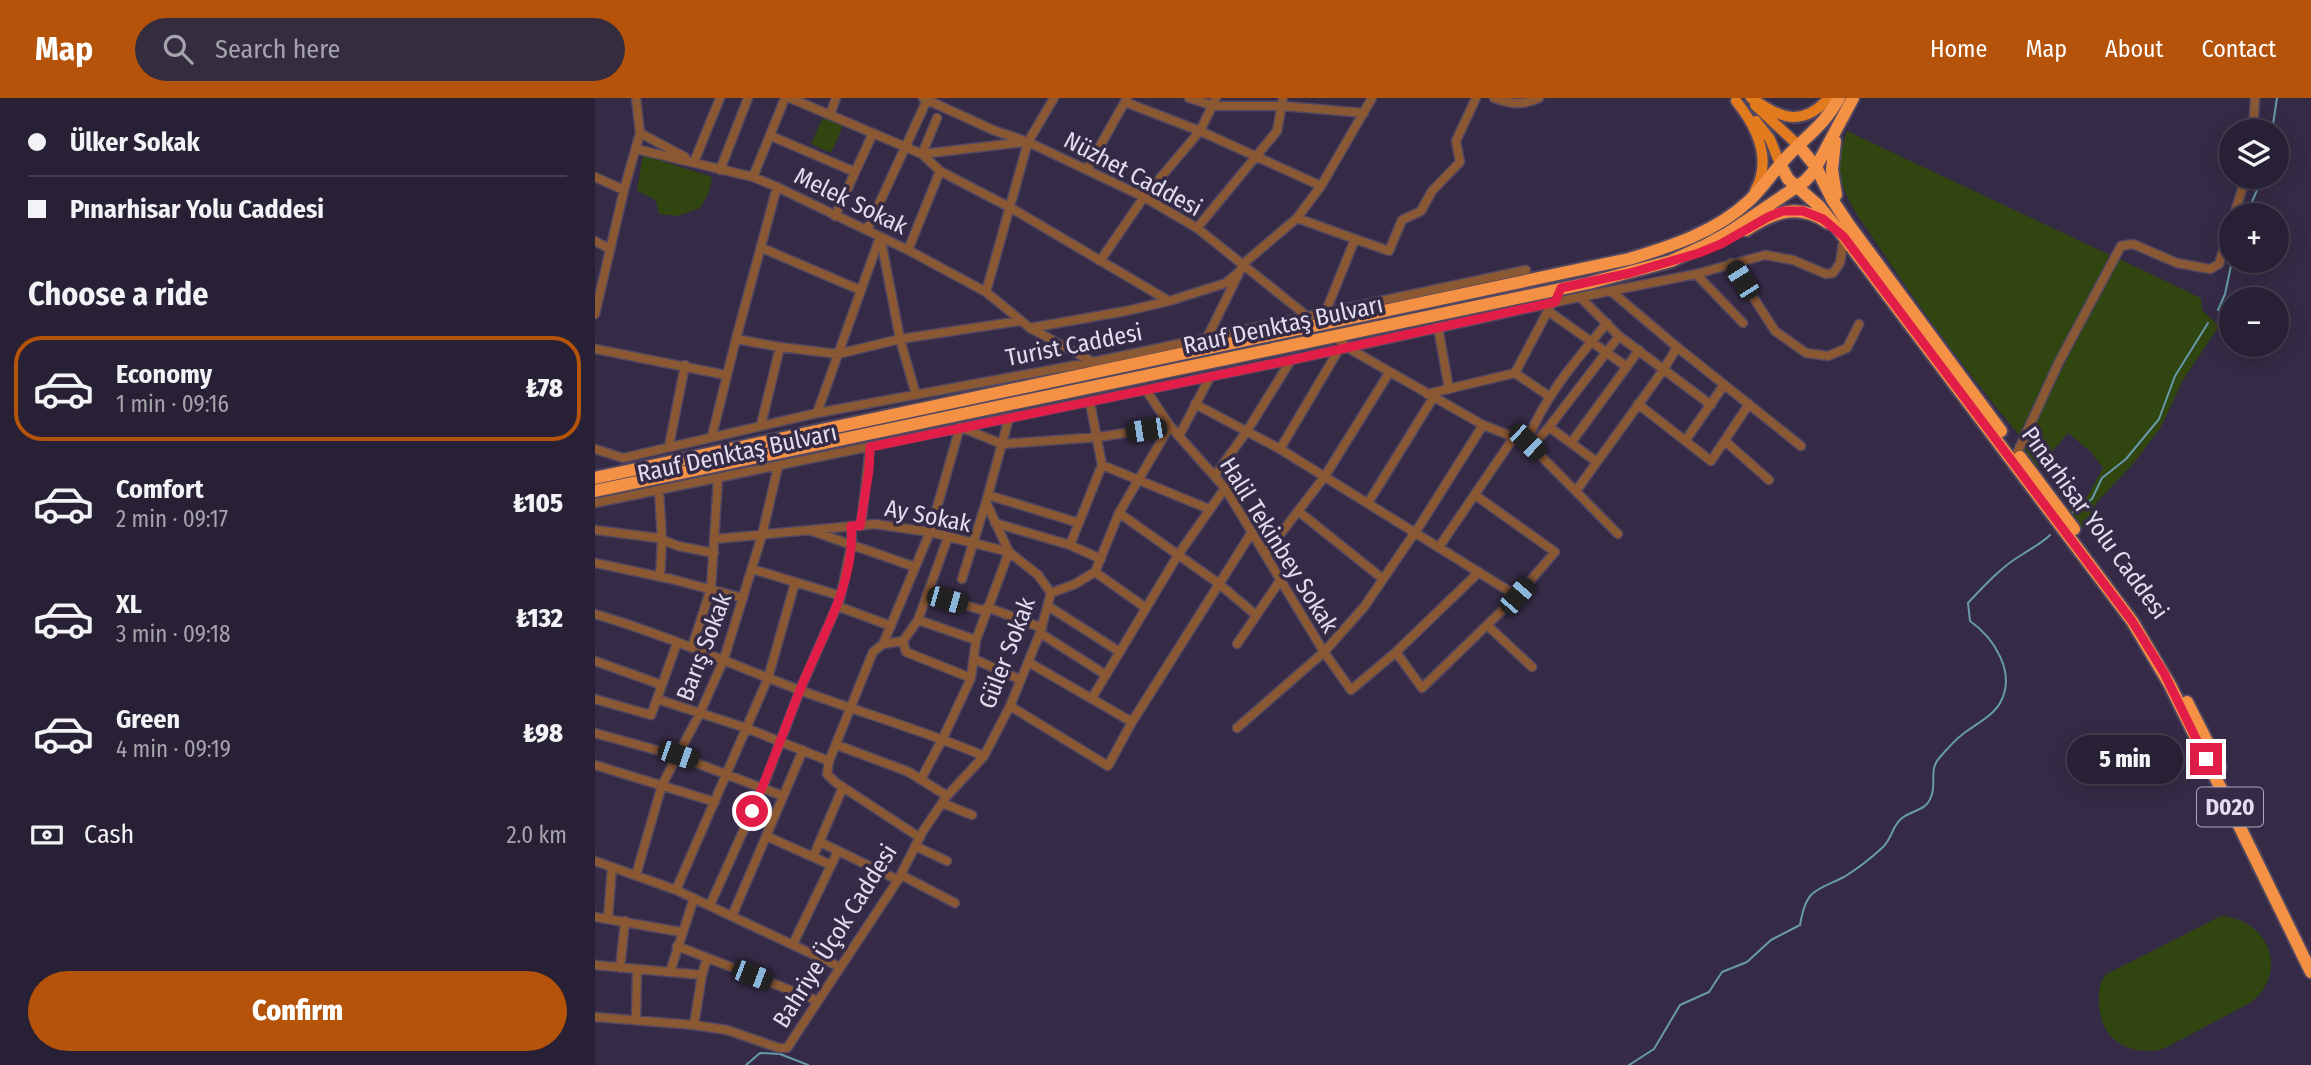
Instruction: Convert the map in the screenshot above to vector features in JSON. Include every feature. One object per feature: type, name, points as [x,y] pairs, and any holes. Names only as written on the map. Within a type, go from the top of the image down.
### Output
[{"type":"highway","name":"Rauf Denktaş Bulvarı","points":[[595,478],[1309,321],[1466,288],[1598,267],[1665,248],[1709,229],[1751,198],[1780,164],[1823,124],[1839,98]]},
{"type":"highway","name":"Rauf Denktaş Bulvarı","points":[[595,491],[1630,273],[1678,258],[1714,242],[1797,186],[1811,175],[1853,98]]},
{"type":"highway","points":[[1837,127],[1831,160],[1833,181],[1849,225]]},
{"type":"highway","name":"Pınarhisar Yolu Caddesi","points":[[1799,146],[1816,166],[1833,201],[1849,225],[2132,607],[2162,653],[2311,953]]},
{"type":"highway","name":"Pınarhisar Yolu Caddesi","points":[[1780,164],[1788,179],[1819,206],[1844,237],[2145,641],[2170,685],[2311,972]]},
{"type":"highway","points":[[1678,258],[1712,248],[1768,217],[1790,210],[1818,216],[1844,237]]},
{"type":"main road","points":[[1749,98],[1781,116],[1796,118],[1812,112],[1829,98]]},
{"type":"main road","points":[[1749,98],[1799,146]]},
{"type":"main road","points":[[1734,99],[1766,133],[1780,164]]},
{"type":"main road","points":[[1734,99],[1751,119],[1759,138],[1762,169],[1758,186],[1751,198]]},
{"type":"street","points":[[595,314],[640,133],[636,98]]},
{"type":"street","points":[[694,162],[720,98]]},
{"type":"street","points":[[720,170],[748,98]]},
{"type":"street","points":[[753,177],[788,98],[922,154],[1028,142]]},
{"type":"street","points":[[830,115],[836,98]]},
{"type":"street","points":[[986,292],[1028,142],[1054,98]]},
{"type":"street","points":[[1189,98],[1215,102],[1283,102],[1364,113]]},
{"type":"street","points":[[1031,328],[1126,312],[1226,283],[1297,218],[1321,186],[1372,98]]},
{"type":"street","points":[[1297,218],[1389,251],[1402,220],[1420,211],[1432,191],[1460,162],[1456,141],[1476,98]]},
{"type":"street","points":[[1494,98],[1526,104],[1539,98]]},
{"type":"street","points":[[2254,119],[2255,98]]},
{"type":"street","points":[[867,230],[925,99]]},
{"type":"street","name":"Nüzhet Caddesi","points":[[925,99],[993,130],[1028,142],[1144,197],[1197,228],[1309,321]]},
{"type":"street","points":[[1087,169],[1126,100],[1321,186]]},
{"type":"street","points":[[1100,261],[1144,197],[1200,131],[1215,102]]},
{"type":"street","points":[[1197,228],[1277,131],[1283,102]]},
{"type":"street","points":[[922,154],[937,118]]},
{"type":"street","name":"Melek Sokak","points":[[640,133],[694,162]]},
{"type":"street","points":[[835,216],[873,133]]},
{"type":"street","points":[[771,136],[855,172]]},
{"type":"street","name":"Melek Sokak","points":[[636,149],[753,177],[777,187],[908,250],[986,292],[1020,321],[1093,362]]},
{"type":"street","points":[[922,154],[940,171],[1011,208],[1169,301]]},
{"type":"street","points":[[908,250],[940,171]]},
{"type":"street","points":[[595,177],[624,190]]},
{"type":"street","points":[[712,436],[777,187]]},
{"type":"street","points":[[817,413],[880,237]]},
{"type":"street","points":[[880,237],[900,339],[916,395]]},
{"type":"street","name":"Rauf Denktaş Bulvarı","points":[[595,503],[1338,351],[1438,327],[1552,305],[1580,296],[1696,274],[1765,255],[1793,260],[1826,274],[1833,273],[1840,263],[1844,237]]},
{"type":"street","points":[[1326,311],[1355,239]]},
{"type":"street","points":[[595,241],[610,249]]},
{"type":"street","points":[[2017,453],[2059,362],[2121,246],[2133,244],[2177,263],[2210,269],[2219,264]]},
{"type":"street","points":[[762,248],[860,290]]},
{"type":"street","points":[[1731,263],[1775,331],[1806,353],[1828,356],[1847,348],[1859,324]]},
{"type":"street","points":[[1207,338],[1242,267]]},
{"type":"street","name":"Turist Caddesi","points":[[595,449],[623,458],[817,413],[1309,321],[1326,311],[1466,288],[1526,270]]},
{"type":"street","points":[[1696,274],[1743,323]]},
{"type":"street","points":[[1515,373],[1561,288]]},
{"type":"street","points":[[1612,292],[1801,446]]},
{"type":"street","points":[[1580,296],[1619,335],[1711,405]]},
{"type":"street","points":[[1552,305],[1591,342],[1627,367]]},
{"type":"street","points":[[736,339],[838,354],[900,339],[1020,321]]},
{"type":"street","points":[[1527,442],[1532,428],[1551,397],[1607,323]]},
{"type":"street","points":[[1438,327],[1448,389]]},
{"type":"street","points":[[1527,442],[1539,438],[1549,427],[1619,335]]},
{"type":"street","points":[[1335,336],[1348,348],[1430,396],[1483,425],[1527,442],[1618,534]]},
{"type":"street","points":[[761,425],[780,347]]},
{"type":"street","points":[[1576,491],[1677,347]]},
{"type":"street","points":[[595,349],[726,375]]},
{"type":"street","points":[[1571,443],[1639,350]]},
{"type":"street","points":[[1280,449],[1338,351]]},
{"type":"street","points":[[1215,475],[1247,431],[1291,360]]},
{"type":"street","points":[[669,446],[685,365]]},
{"type":"street","points":[[1265,554],[1325,476],[1389,373]]},
{"type":"street","points":[[1367,503],[1430,396],[1515,373],[1551,397]]},
{"type":"street","points":[[1179,436],[1210,377]]},
{"type":"street","points":[[1685,440],[1724,385]]},
{"type":"street","name":"Halil Tekinbey Sokak","points":[[1146,390],[1170,426],[1225,488],[1324,652],[1351,690],[1396,652]]},
{"type":"street","points":[[1070,545],[1102,465],[1099,437],[1090,402]]},
{"type":"street","points":[[1195,404],[1280,449],[1517,596]]},
{"type":"street","points":[[1638,404],[1711,461],[1749,404]]},
{"type":"street","points":[[962,579],[1009,418]]},
{"type":"street","points":[[1237,728],[1324,652],[1364,607],[1483,425]]},
{"type":"street","points":[[947,861],[827,774],[829,761],[837,746],[849,708],[873,652],[883,643],[891,626],[930,532],[960,427],[1002,444],[1099,437],[1170,426]]},
{"type":"street","points":[[1051,593],[1075,584],[1095,572],[1119,513],[1170,426]]},
{"type":"street","points":[[1549,427],[1597,462]]},
{"type":"street","points":[[1439,547],[1514,437]]},
{"type":"street","points":[[1724,440],[1769,480]]},
{"type":"street","points":[[710,905],[763,787],[800,690],[841,596],[869,470],[870,447]]},
{"type":"street","points":[[1102,465],[1209,509]]},
{"type":"street","name":"Barış Sokak","points":[[636,875],[662,786],[700,713],[724,659],[762,535],[778,467]]},
{"type":"street","points":[[692,647],[711,588],[718,479]]},
{"type":"street","points":[[1091,698],[1178,555],[1225,488]]},
{"type":"street","points":[[659,490],[662,540],[660,576]]},
{"type":"street","points":[[1475,495],[1555,552],[1517,596],[1422,688],[1396,652],[1479,572]]},
{"type":"street","points":[[987,499],[1079,523]]},
{"type":"street","name":"Güler Sokak","points":[[984,756],[1021,680],[1041,631],[1051,593],[1038,575],[1009,552],[987,499]]},
{"type":"street","points":[[1298,511],[1383,579]]},
{"type":"street","points":[[1119,513],[1218,583],[1256,615]]},
{"type":"street","points":[[995,523],[1070,545],[1101,559]]},
{"type":"street","name":"Ay Sokak","points":[[715,539],[875,524],[930,532],[1009,552]]},
{"type":"street","points":[[595,530],[662,540],[714,554]]},
{"type":"street","points":[[810,530],[915,567]]},
{"type":"street","points":[[1010,706],[1108,766],[1132,722],[1252,532]]},
{"type":"street","points":[[883,643],[903,641],[918,620],[948,537]]},
{"type":"street","points":[[921,779],[971,678],[976,639],[1009,552]]},
{"type":"street","points":[[595,563],[711,588],[743,598]]},
{"type":"street","points":[[752,569],[841,596]]},
{"type":"street","points":[[1095,572],[1146,608]]},
{"type":"street","points":[[1237,644],[1281,579]]},
{"type":"street","points":[[676,890],[768,678],[795,583]]},
{"type":"street","points":[[927,594],[986,609],[1041,631],[1106,675]]},
{"type":"street","points":[[837,606],[891,626]]},
{"type":"street","points":[[1048,606],[1120,652]]},
{"type":"street","points":[[595,614],[636,626],[849,708],[943,738],[984,756]]},
{"type":"street","points":[[918,620],[976,639]]},
{"type":"street","points":[[1487,625],[1532,667]]},
{"type":"street","points":[[903,641],[906,652],[971,678]]},
{"type":"street","points":[[595,699],[651,715],[677,643]]},
{"type":"street","points":[[974,659],[1021,680]]},
{"type":"street","points":[[595,662],[662,685]]},
{"type":"street","points":[[1028,662],[1132,722]]},
{"type":"street","points":[[657,699],[746,728],[829,761]]},
{"type":"street","points":[[595,733],[678,755],[783,796]]},
{"type":"street","points":[[837,746],[909,772],[945,800],[972,815]]},
{"type":"street","points":[[733,916],[803,750]]},
{"type":"street","name":"Bahriye Üçok Caddesi","points":[[595,1017],[727,1030],[779,1048],[787,1048],[900,877],[917,841],[945,800],[984,756]]},
{"type":"street","points":[[595,765],[715,802]]},
{"type":"street","points":[[813,857],[843,787]]},
{"type":"street","points":[[767,836],[831,865]]},
{"type":"street","points":[[820,842],[955,903]]},
{"type":"street","points":[[793,944],[838,851]]},
{"type":"street","points":[[595,861],[676,890],[840,967]]},
{"type":"street","points":[[608,918],[612,867]]},
{"type":"street","points":[[670,972],[694,898]]},
{"type":"street","points":[[595,917],[681,932]]},
{"type":"street","points":[[620,968],[625,921]]},
{"type":"street","points":[[677,946],[818,1001]]},
{"type":"street","points":[[694,1025],[707,958]]},
{"type":"street","points":[[595,965],[702,975]]},
{"type":"street","points":[[636,1020],[637,969]]},
{"type":"green space","points":[[823,118],[843,126],[831,153],[811,144]]},
{"type":"green space","points":[[1847,131],[2110,255],[2020,436],[1930,320],[1853,209],[1842,183],[1840,169],[1841,150]]},
{"type":"green space","points":[[643,155],[712,177],[709,192],[700,208],[678,216],[659,214],[656,200],[637,191]]},
{"type":"green space","points":[[2117,258],[2201,298],[2202,310],[2219,326],[2183,380],[2161,427],[2133,464],[2097,502],[2083,529],[2068,509],[2087,497],[2103,468],[2091,452],[2068,433],[2038,468],[2023,448]]},
{"type":"green space","points":[[2221,916],[2238,919],[2251,927],[2262,937],[2269,949],[2269,977],[2262,991],[2250,1003],[2163,1049],[2138,1050],[2118,1042],[2104,1026],[2100,1014],[2099,991],[2105,975]]},
{"type":"waterway","points":[[2274,119],[2277,98]]},
{"type":"waterway","points":[[2251,203],[2258,189]]},
{"type":"waterway","points":[[2218,310],[2229,273]]},
{"type":"waterway","points":[[2073,512],[2092,499],[2102,478],[2126,459],[2159,419],[2175,376],[2208,323]]},
{"type":"waterway","points":[[1629,1065],[1654,1049],[1680,1005],[1709,992],[1722,972],[1747,962],[1771,940],[1800,925],[1805,905],[1811,895],[1868,860],[1886,844],[1902,818],[1929,802],[1933,792],[1936,762],[1957,739],[1993,712],[2005,692],[2006,680],[2000,657],[1987,637],[1970,621],[1968,603],[2001,570],[2050,535]]},
{"type":"waterway","points":[[746,1065],[760,1053],[780,1054],[808,1065]]},
{"type":"route","points":[[752,811],[840,599],[852,541],[851,526],[860,526],[870,447],[1338,351],[1555,302],[1561,288],[1630,273],[1699,253],[1721,244],[1768,217],[1790,210],[1818,216],[1844,237],[1910,323],[2132,621],[2164,673],[2206,759]]}]
